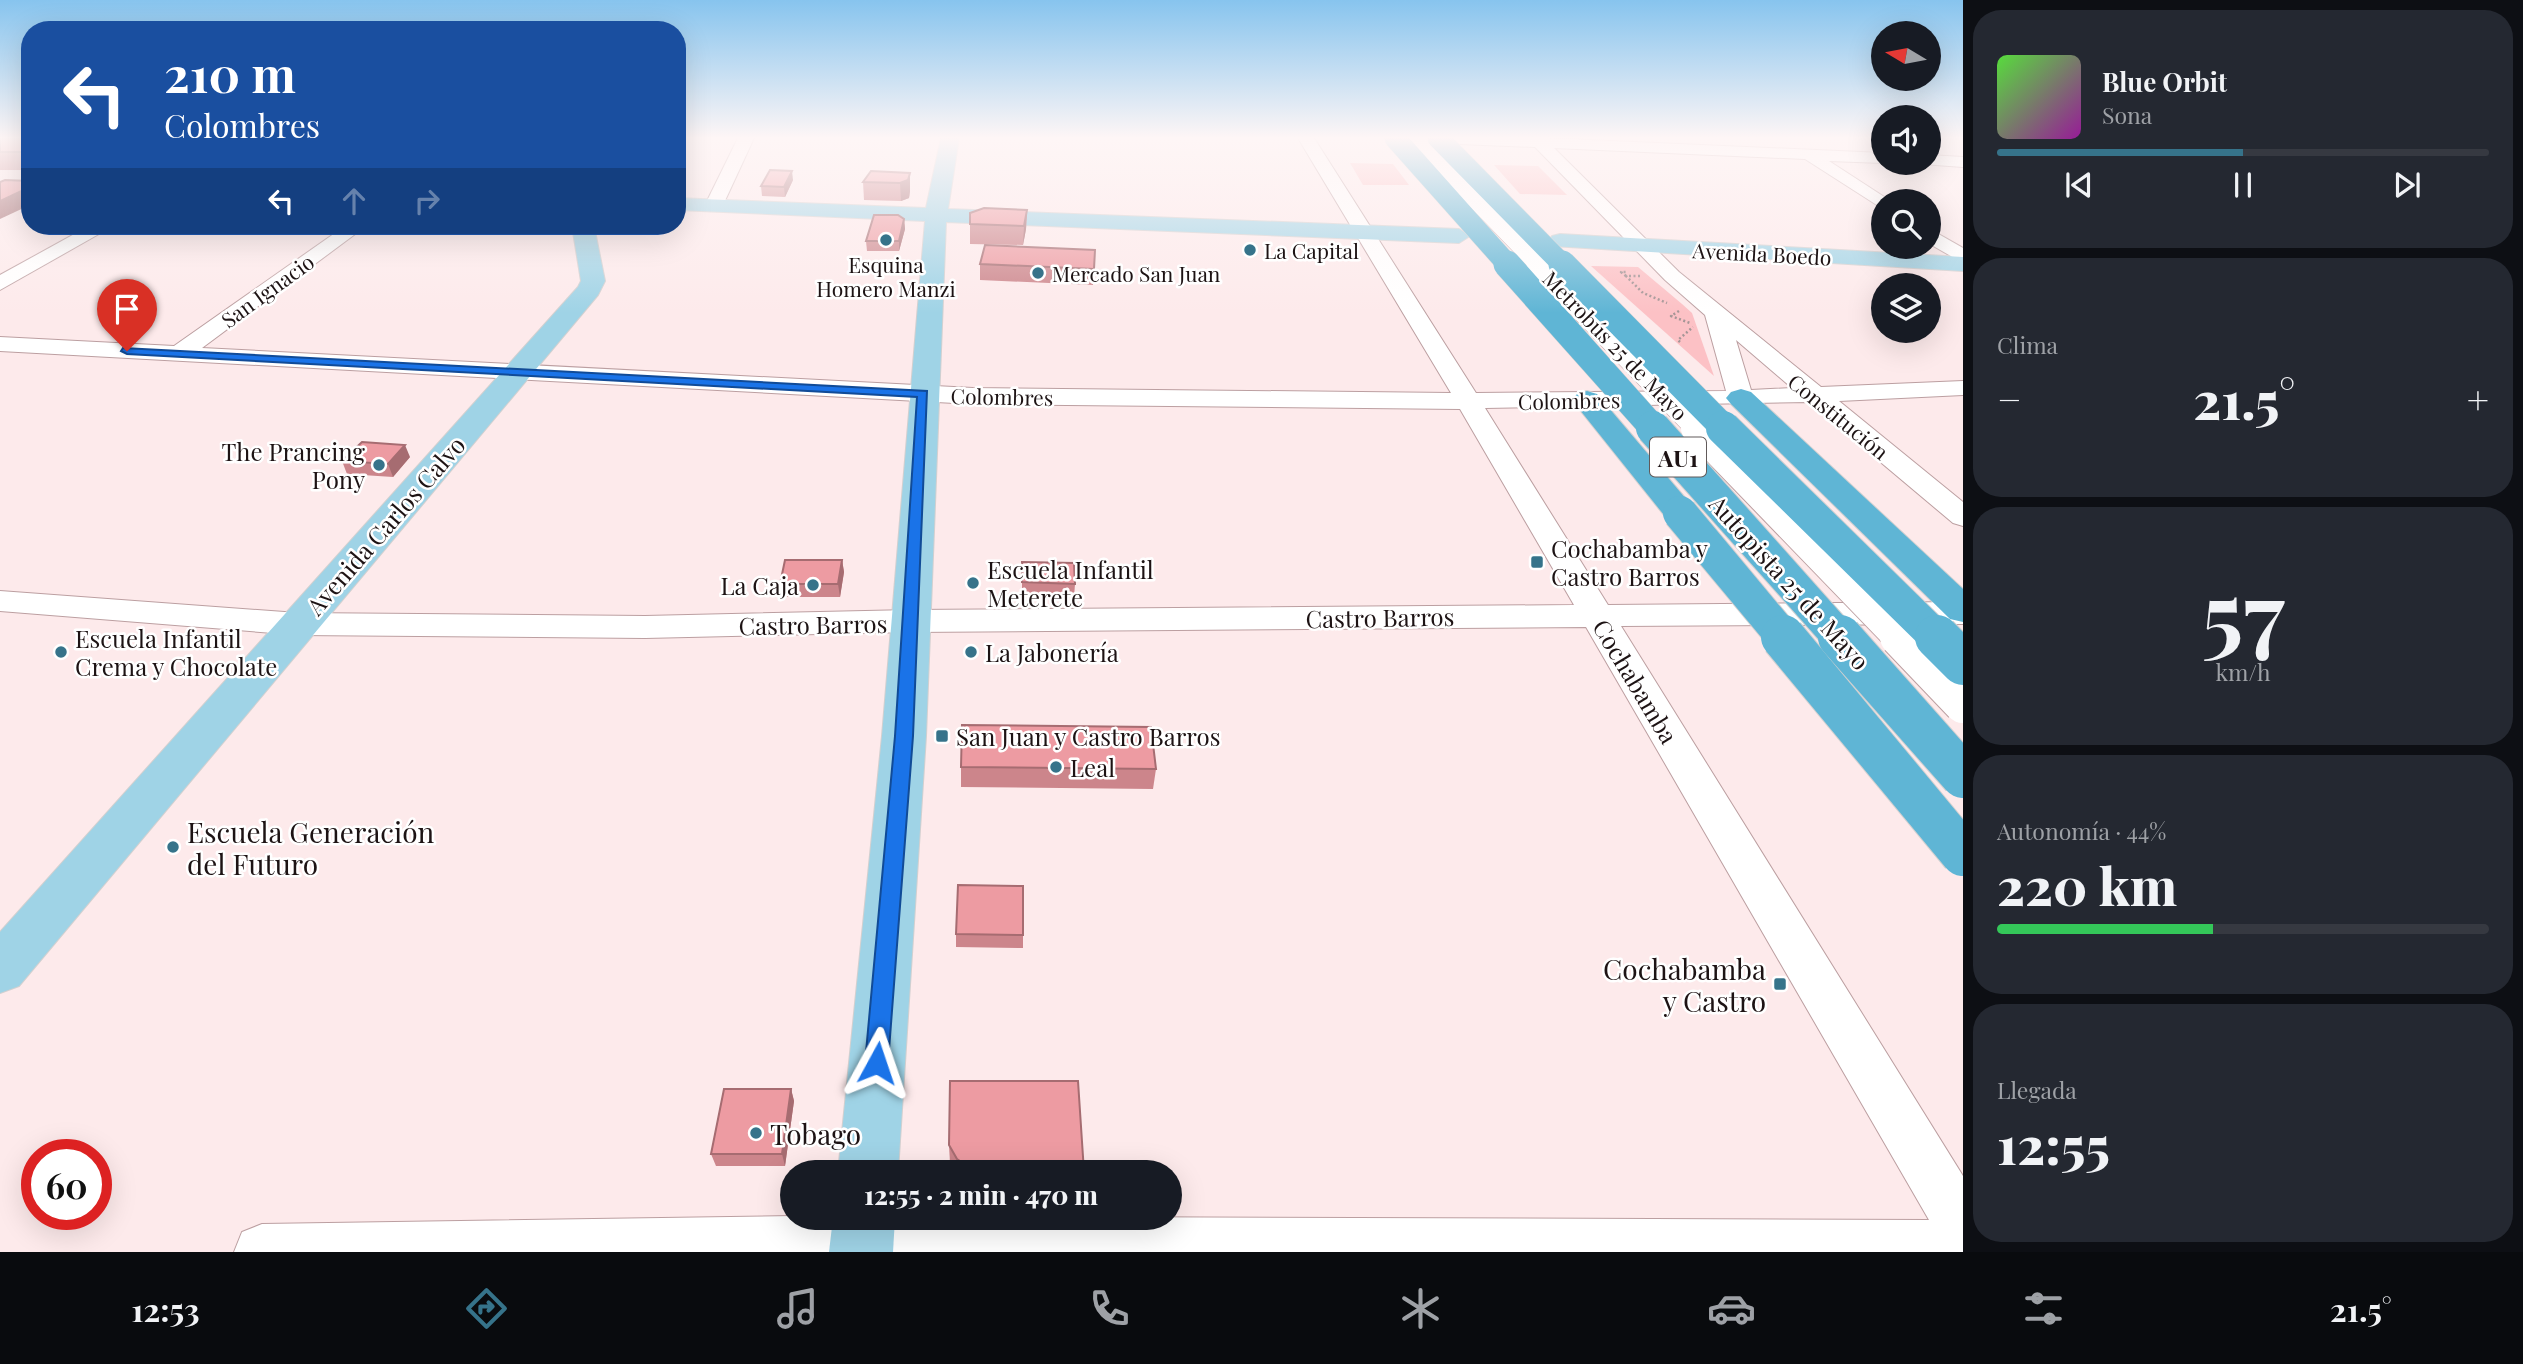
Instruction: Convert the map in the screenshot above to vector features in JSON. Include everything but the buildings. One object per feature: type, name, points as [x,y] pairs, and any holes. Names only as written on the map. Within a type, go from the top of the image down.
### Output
[{"type":"highway","name":"Autopista 25 de Mayo","points":[[1447,196],[1963,775]]},
{"type":"highway","name":"AU1","points":[[1494,196],[1764,469],[1963,663]]},
{"type":"highway","points":[[1741,398],[1963,612]]},
{"type":"highway","points":[[1587,400],[1963,854]]},
{"type":"main road","points":[[869,1160],[911,621],[923,394],[939,196]]},
{"type":"main road","points":[[686,204],[1459,236]]},
{"type":"main road","name":"Avenida Carlos Calvo","points":[[0,970],[589,290],[593,281],[585,235]]},
{"type":"main road","name":"Avenida Boedo","points":[[1560,242],[1963,264]]},
{"type":"street","points":[[714,205],[718,196]]},
{"type":"street","name":"Cochabamba","points":[[1341,196],[1468,401],[1963,1226]]},
{"type":"street","name":"Metrobús 25 de Mayo","points":[[1472,196],[1963,704]]},
{"type":"street","name":"Constitución","points":[[1592,196],[1640,246],[1716,313],[1963,517]]},
{"type":"street","points":[[0,284],[87,235]]},
{"type":"street","name":"San Ignacio","points":[[178,354],[344,235]]},
{"type":"street","points":[[1941,243],[1963,257]]},
{"type":"street","points":[[1716,313],[1741,398]]},
{"type":"street","name":"Colombres","points":[[0,344],[923,394],[1468,401],[1741,398],[1963,388]]},
{"type":"street","name":"Castro Barros","points":[[0,601],[298,624],[645,627],[911,621],[1963,612]]},
{"type":"street","points":[[262,1252],[862,1238],[1963,1248]]},
{"type":"path","points":[[1642,276],[1627,274],[1643,293],[1682,309],[1671,317],[1696,325],[1678,340],[1687,349]]},
{"type":"shaded area","points":[[1591,266],[1638,267],[1682,304],[1692,313],[1714,376]]},
{"type":"place","name":"Esquina Homero Manzi","points":[[886,240]]},
{"type":"place","name":"La Capital","points":[[1250,250]]},
{"type":"place","name":"Mercado San Juan","points":[[1038,273]]},
{"type":"place","name":"The Prancing Pony","points":[[379,465]]},
{"type":"place","name":"Cochabamba y Castro Barros","points":[[1537,562]]},
{"type":"place","name":"Escuela Infantil Meterete","points":[[973,583]]},
{"type":"place","name":"La Caja","points":[[813,585]]},
{"type":"place","name":"Escuela Infantil Crema y Chocolate","points":[[61,652]]},
{"type":"place","name":"La Jabonería","points":[[971,652]]},
{"type":"place","name":"San Juan y Castro Barros","points":[[942,736]]},
{"type":"place","name":"Leal","points":[[1056,767]]},
{"type":"place","name":"Escuela Generación del Futuro","points":[[173,847]]},
{"type":"place","name":"Cochabamba y Castro","points":[[1780,984]]},
{"type":"place","name":"Tobago","points":[[756,1133]]},
{"type":"route","points":[[127,351],[923,394],[904,736],[877,1063]]}]
